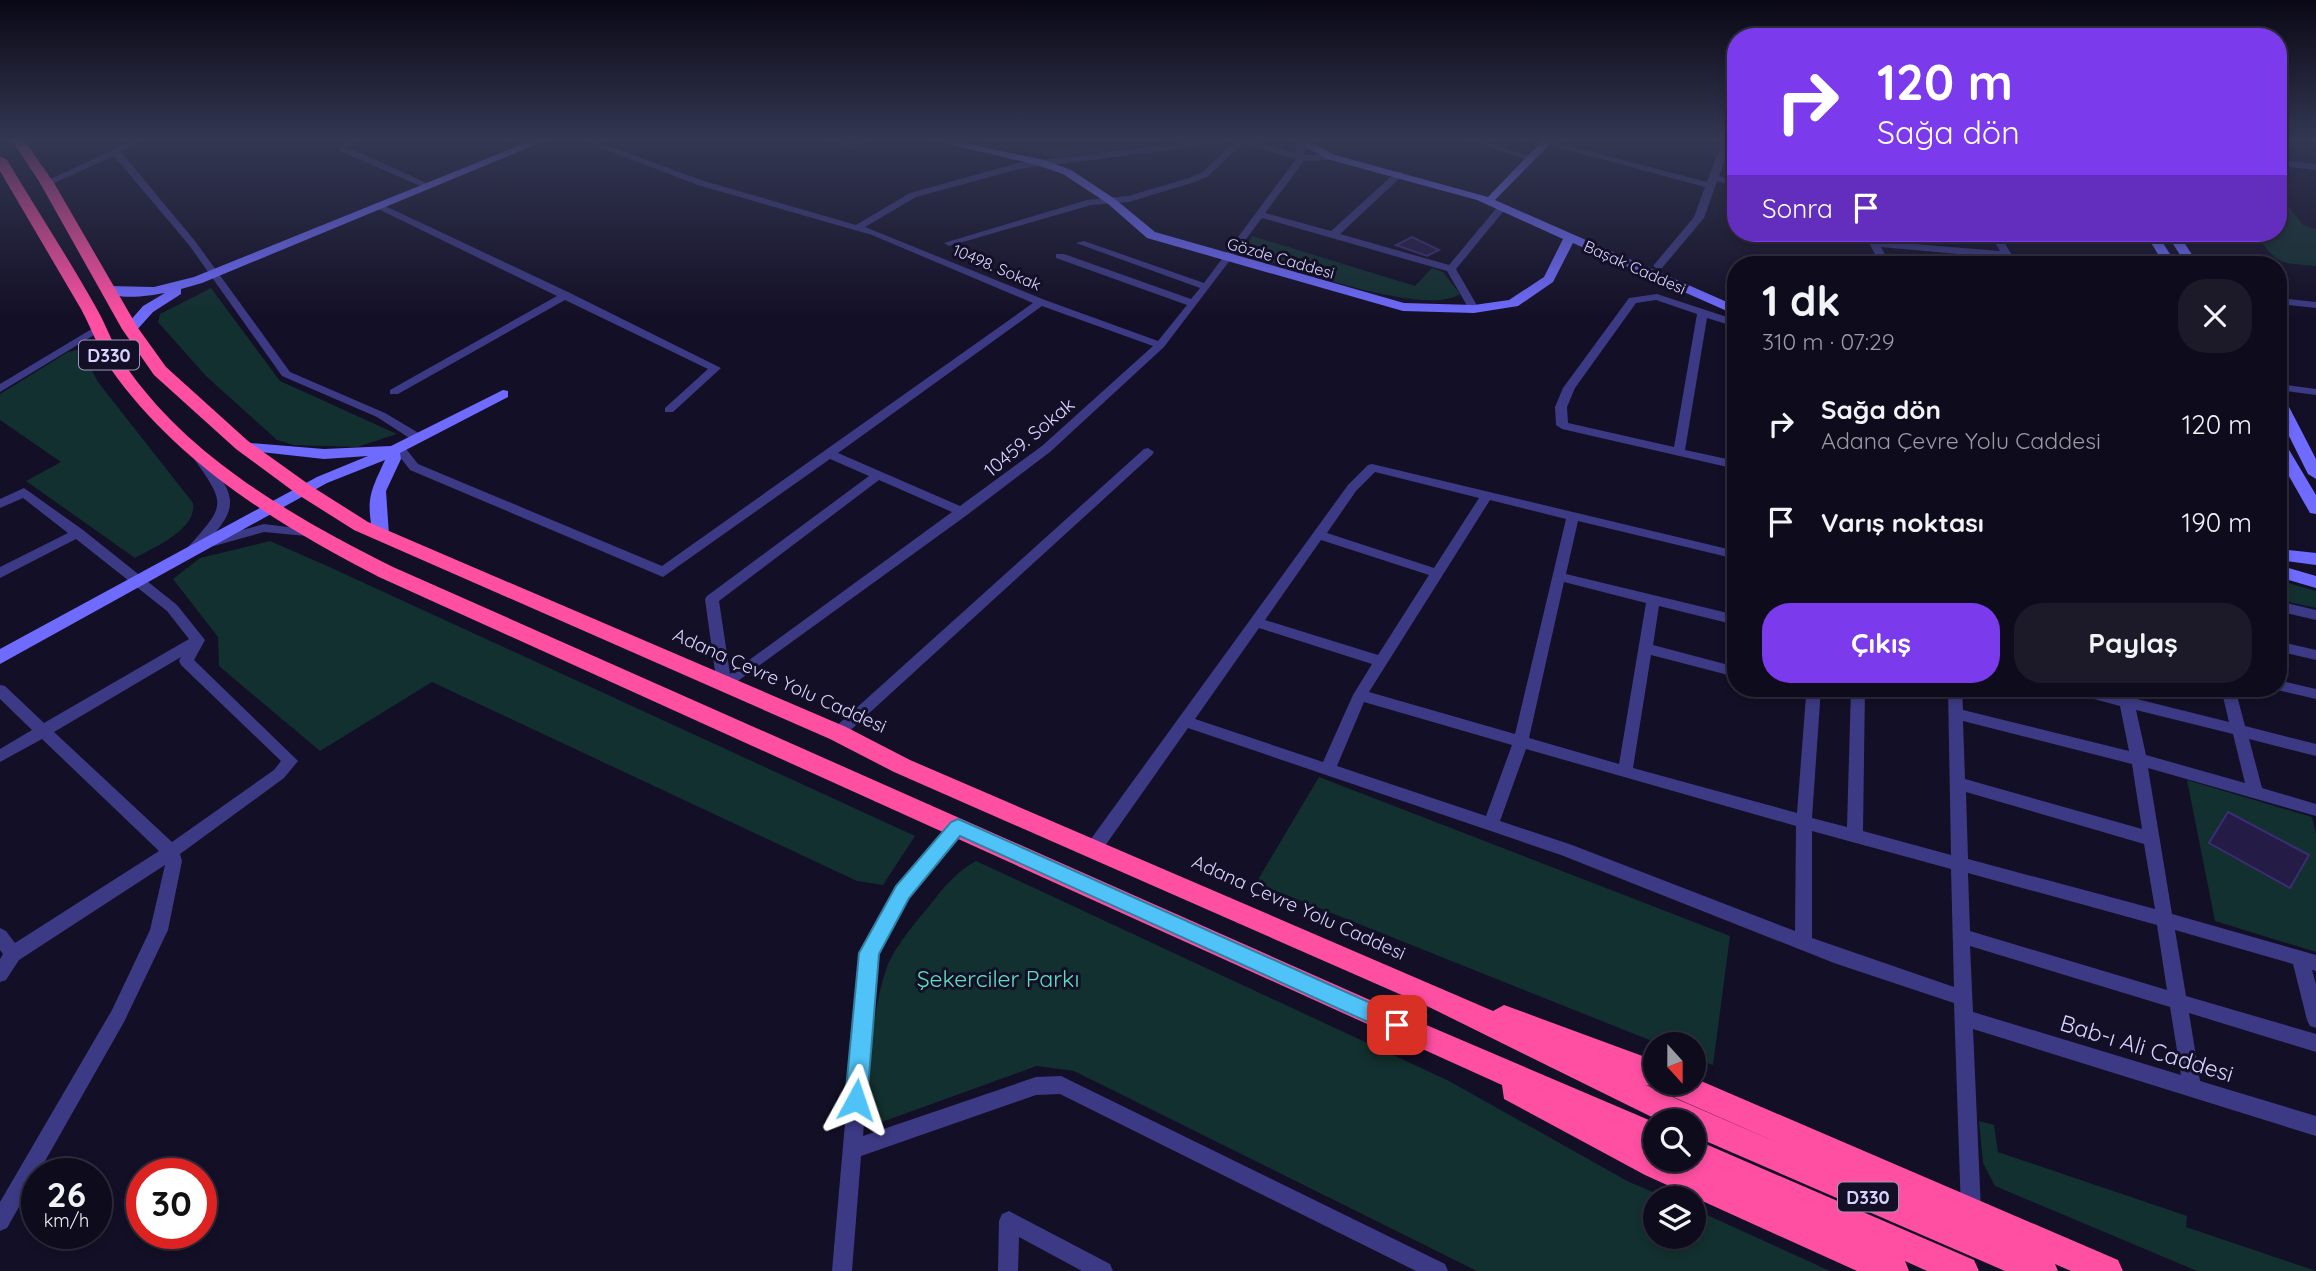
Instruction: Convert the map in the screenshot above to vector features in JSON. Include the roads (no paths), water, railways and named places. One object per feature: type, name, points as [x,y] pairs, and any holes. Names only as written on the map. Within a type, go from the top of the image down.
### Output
[{"type":"highway","name":"D330","points":[[23,199],[91,313],[95,330],[135,391],[178,434],[271,508],[312,534],[386,572],[1421,1036],[1643,1132]]},
{"type":"highway","name":"Adana Çevre Yolu Caddesi","points":[[56,199],[130,329],[160,371],[242,445],[304,490],[361,526],[724,686],[838,733],[902,766],[1438,998],[1666,1109]]},
{"type":"highway","points":[[1438,998],[1613,1055],[1643,1069]]},
{"type":"highway","points":[[1421,1036],[1552,1111],[1655,1164],[1893,1271]]},
{"type":"highway","points":[[1703,1096],[2107,1271]]},
{"type":"highway","name":"Adana Çevre Yolu Caddesi","points":[[1706,1128],[2042,1271]]},
{"type":"highway","name":"D330","points":[[1706,1159],[1963,1271]]},
{"type":"street","points":[[154,199],[214,274],[286,374],[381,415],[418,438]]},
{"type":"street","points":[[109,290],[127,294],[148,292],[198,280],[395,199]]},
{"type":"street","name":"10498. Sokak","points":[[760,199],[859,227],[1041,302],[1160,345]]},
{"type":"street","points":[[859,227],[906,199]]},
{"type":"street","name":"Gözde Caddesi","points":[[1108,199],[1152,235],[1403,307],[1474,309],[1513,303],[1549,279],[1569,238]]},
{"type":"street","points":[[949,243],[1090,202],[1126,199]]},
{"type":"street","name":"10459. Sokak","points":[[724,686],[1046,449],[1160,345],[1269,199]]},
{"type":"street","points":[[1333,235],[1372,199]]},
{"type":"street","name":"Başak Caddesi","points":[[1489,199],[1727,296]]},
{"type":"street","name":"Başak Caddesi","points":[[1493,199],[1569,238],[1727,307]]},
{"type":"street","points":[[1451,270],[1500,199]]},
{"type":"street","points":[[1658,266],[1699,219],[1706,199]]},
{"type":"street","points":[[379,206],[715,368],[669,410]]},
{"type":"street","points":[[1258,214],[1451,270],[1474,309]]},
{"type":"street","points":[[1081,243],[1206,287]]},
{"type":"street","points":[[1875,244],[1976,256]]},
{"type":"street","points":[[1875,244],[1881,256]]},
{"type":"street","points":[[1060,256],[1192,303]]},
{"type":"street","points":[[130,329],[148,309],[198,280]]},
{"type":"street","points":[[394,392],[566,295]]},
{"type":"street","points":[[1727,321],[1657,297],[1633,300],[1569,388],[1561,407],[1562,425],[1727,463]]},
{"type":"street","points":[[242,445],[324,454],[395,450],[414,467],[663,572],[1041,302]]},
{"type":"street","points":[[2287,302],[2316,305]]},
{"type":"street","points":[[1679,452],[1703,312]]},
{"type":"street","points":[[0,389],[95,330]]},
{"type":"street","points":[[2287,388],[2316,392]]},
{"type":"street","points":[[0,657],[304,490],[395,450],[503,394]]},
{"type":"street","points":[[2287,417],[2316,474]]},
{"type":"street","points":[[178,434],[220,483],[225,497],[225,513],[193,550]]},
{"type":"street","points":[[381,535],[376,496],[383,477],[392,465],[395,450]]},
{"type":"street","points":[[838,733],[1148,452]]},
{"type":"street","points":[[827,453],[962,512]]},
{"type":"street","points":[[2287,459],[2316,509]]},
{"type":"street","points":[[1094,848],[1187,722],[1352,488],[1372,467],[1727,553]]},
{"type":"street","points":[[724,686],[712,599],[878,475]]},
{"type":"street","points":[[0,504],[24,492],[172,608],[198,640]]},
{"type":"street","points":[[1327,771],[1360,695],[1486,496]]},
{"type":"street","points":[[1491,825],[1521,741],[1573,516]]},
{"type":"street","points":[[193,550],[264,528],[312,534]]},
{"type":"street","points":[[0,573],[78,533]]},
{"type":"street","points":[[1320,535],[1436,573]]},
{"type":"street","points":[[2287,555],[2316,559]]},
{"type":"street","points":[[2287,574],[2316,582]]},
{"type":"street","points":[[1561,576],[1727,618]]},
{"type":"street","points":[[1625,771],[1653,599]]},
{"type":"street","points":[[2287,608],[2316,615]]},
{"type":"street","points":[[1258,622],[1381,661]]},
{"type":"street","points":[[0,756],[198,640]]},
{"type":"street","points":[[0,974],[13,954],[171,852],[279,774],[290,761],[186,661],[198,640]]},
{"type":"street","points":[[1645,648],[1727,670]]},
{"type":"street","points":[[2287,648],[2316,655]]},
{"type":"street","points":[[2287,687],[2316,694]]},
{"type":"street","points":[[0,690],[171,852],[174,861],[159,930],[117,1016],[0,1221]]},
{"type":"street","points":[[1360,695],[1804,822],[2165,919],[2309,961],[2316,1020]]},
{"type":"street","points":[[1803,943],[1808,697]]},
{"type":"street","points":[[1854,836],[1858,697]]},
{"type":"street","points":[[1955,697],[1962,998],[1971,1211]]},
{"type":"street","points":[[2126,697],[2139,760],[2192,1088]]},
{"type":"street","points":[[2134,697],[2241,731],[2316,750]]},
{"type":"street","points":[[2231,697],[2255,792]]},
{"type":"street","points":[[1956,714],[2139,760],[2316,810]]},
{"type":"street","points":[[1187,722],[1566,850],[1803,943],[1962,998]]},
{"type":"street","points":[[1958,783],[2152,839]]},
{"type":"street","points":[[842,1271],[869,953],[902,892],[958,827]]},
{"type":"street","points":[[0,936],[13,954]]},
{"type":"street","points":[[1961,936],[2316,1043]]},
{"type":"street","name":"Bab-ı Ali Caddesi","points":[[1964,1018],[2316,1126]]},
{"type":"street","points":[[852,1149],[1036,1086],[1061,1085],[1437,1271]]},
{"type":"street","points":[[1008,1271],[1009,1221],[1103,1271]]},
{"type":"park label","name":"Şekerciler Parkı","points":[[998,978]]}]
